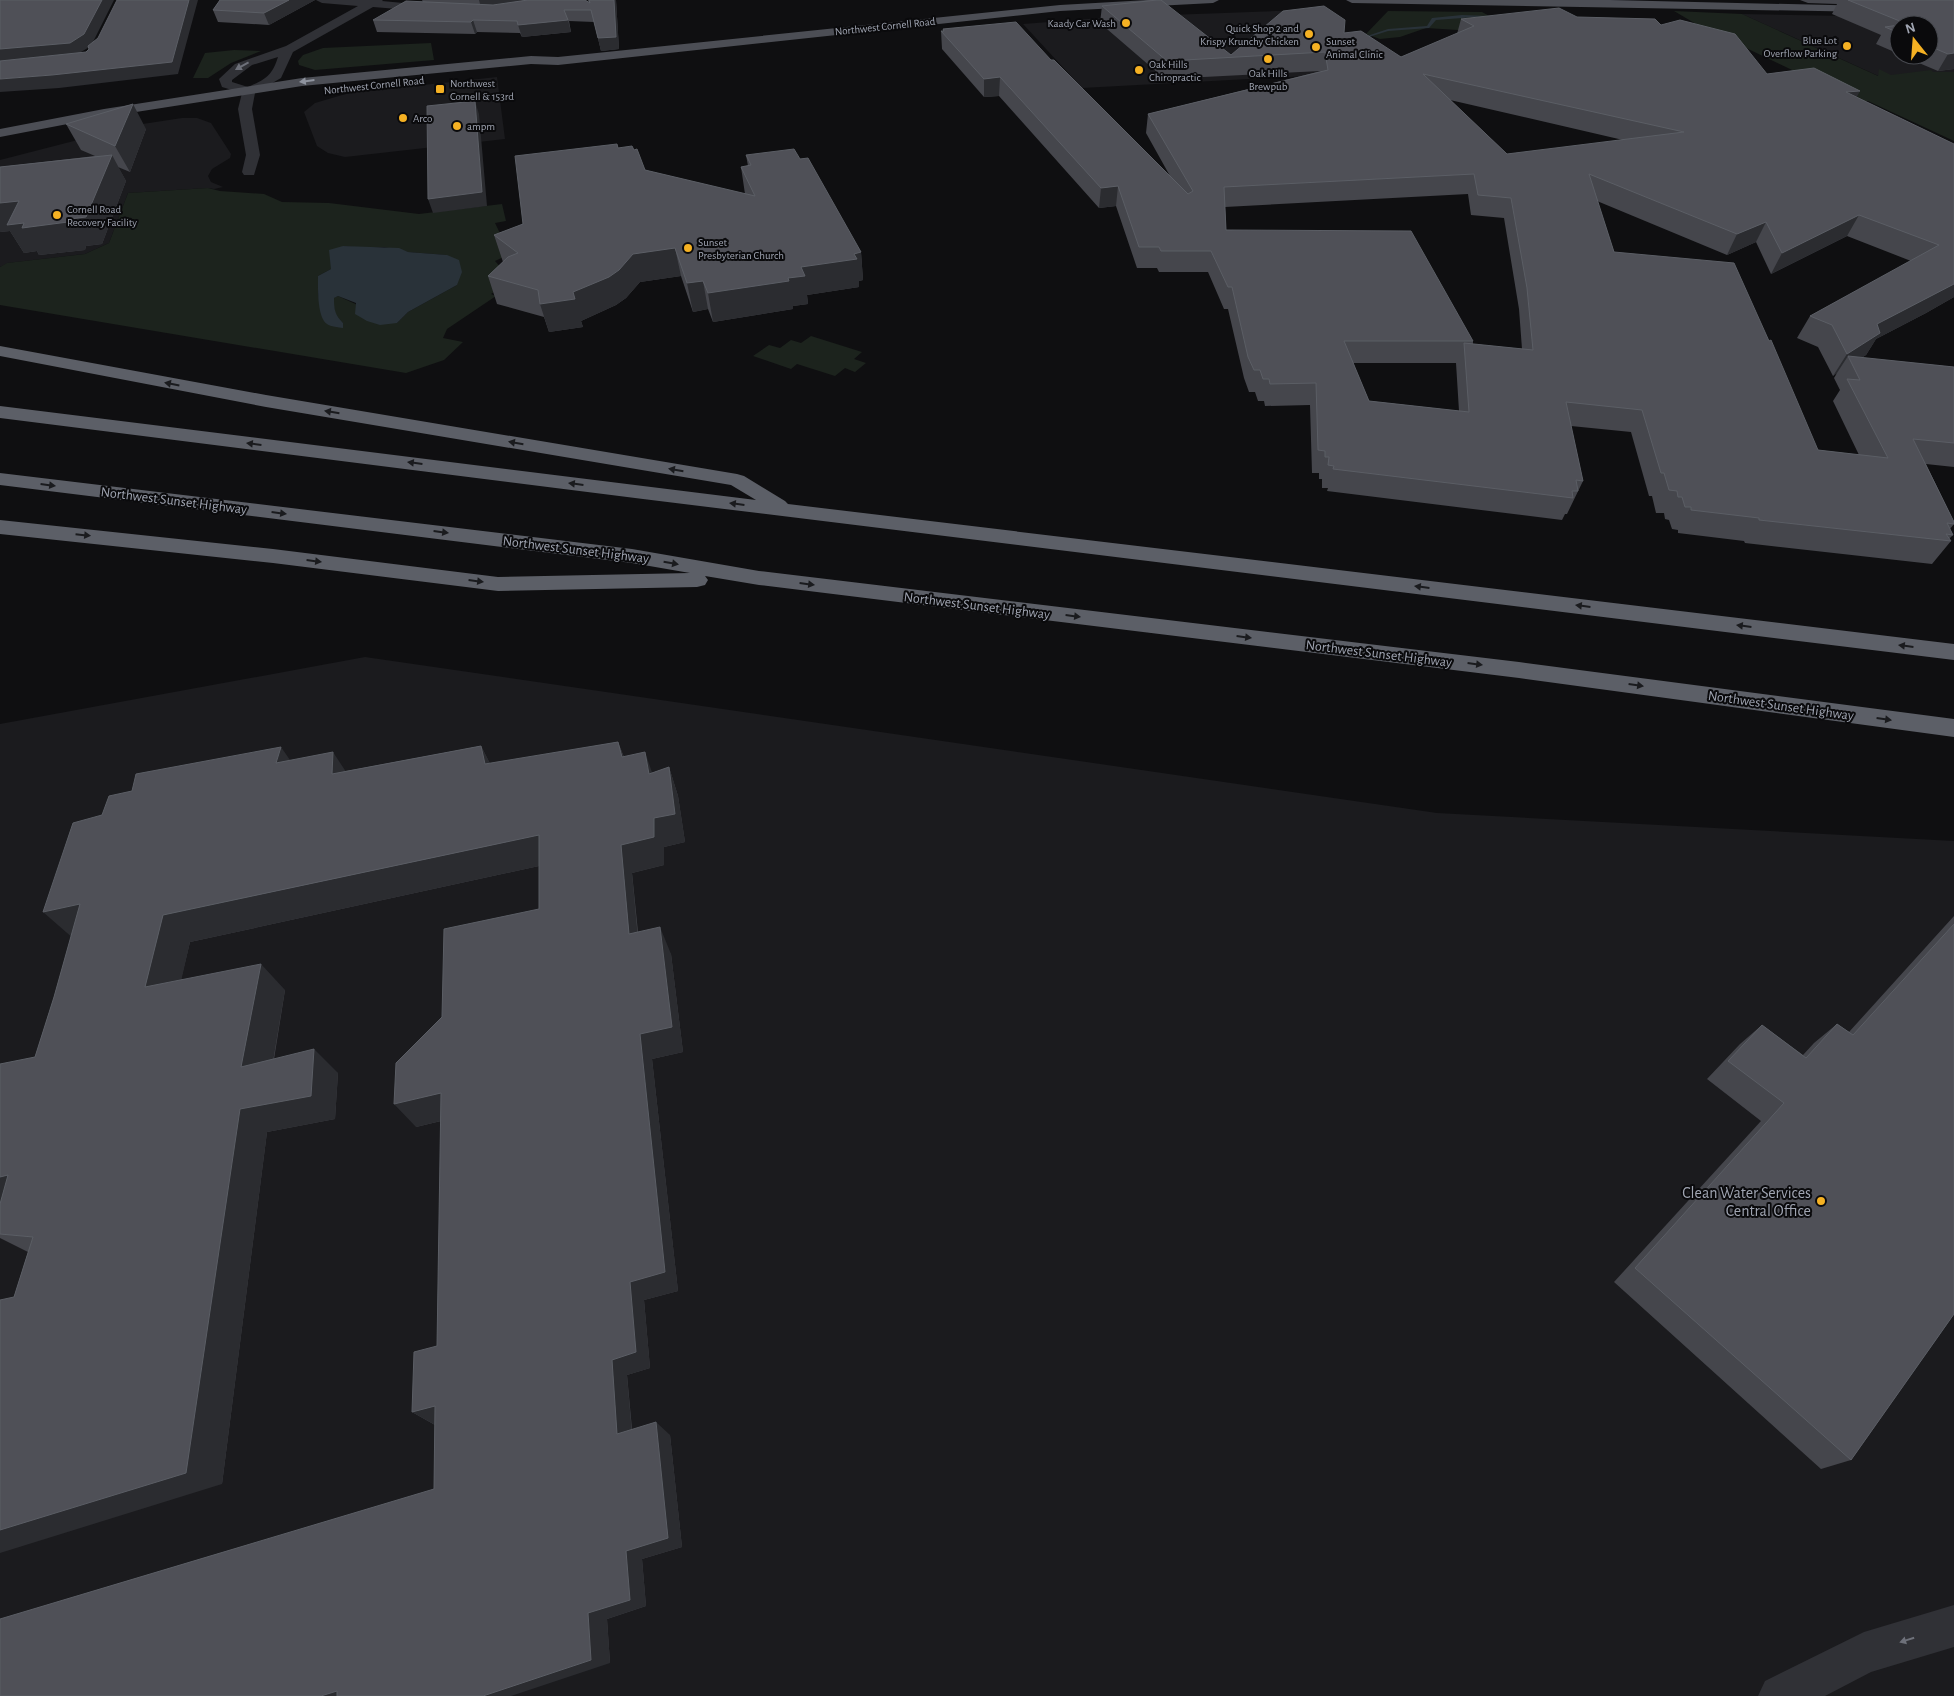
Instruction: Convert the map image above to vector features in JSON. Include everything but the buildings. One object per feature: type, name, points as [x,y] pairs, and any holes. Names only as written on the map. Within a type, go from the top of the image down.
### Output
[{"type":"highway","points":[[0,351],[266,401],[737,480],[786,509]]},
{"type":"highway","points":[[0,412],[1954,652]]},
{"type":"highway","name":"Northwest Sunset Highway","points":[[0,479],[632,556],[759,578],[1510,668],[1954,728]]},
{"type":"highway","points":[[0,527],[273,556],[498,584],[759,578]]},
{"type":"main road","name":"Northwest Cornell Road","points":[[0,133],[104,113],[249,92],[305,93],[532,68],[558,61],[1060,8],[1213,0]]},
{"type":"main road","points":[[1352,0],[1637,3],[1889,10]]},
{"type":"street","points":[[322,0],[374,2],[448,10]]},
{"type":"street","points":[[249,92],[227,84],[225,79],[242,65],[264,56],[288,50],[374,2]]},
{"type":"street","points":[[249,172],[253,155],[245,109],[249,92],[272,79],[278,73],[288,50]]},
{"type":"street","points":[[1780,1696],[1864,1653],[1954,1626]]},
{"type":"shaded area","points":[[1276,11],[1311,12],[1400,71],[1082,88],[1023,24],[1114,17]]},
{"type":"shaded area","points":[[1388,11],[1482,12],[1511,28],[1474,31],[1426,28],[1400,37],[1380,39],[1366,34]]},
{"type":"shaded area","points":[[1674,11],[1742,14],[1878,76],[1879,69],[1891,75],[1931,70],[1933,72],[1954,72],[1954,141],[1868,101],[1857,101],[1696,24]]},
{"type":"shaded area","points":[[1742,14],[1889,17],[1889,65],[1939,65],[1939,18],[1954,18],[1954,110]]},
{"type":"shaded area","points":[[431,43],[434,60],[315,70],[299,65],[298,61],[303,55],[323,48]]},
{"type":"shaded area","points":[[234,50],[261,51],[231,63],[208,78],[193,78],[205,53]]},
{"type":"shaded area","points":[[497,77],[505,139],[345,157],[328,153],[317,146],[304,112],[315,103],[349,93]]},
{"type":"shaded area","points":[[182,118],[197,118],[211,123],[231,154],[230,158],[212,169],[208,176],[211,182],[223,187],[128,193],[109,243],[85,254],[8,263],[0,267],[0,160],[136,125]]},
{"type":"shaded area","points":[[208,188],[220,191],[264,194],[282,202],[329,203],[419,214],[502,204],[506,221],[495,223],[510,254],[495,261],[512,280],[491,294],[496,296],[447,329],[443,338],[463,342],[444,360],[406,373],[0,305],[0,267],[7,263],[85,254],[109,243],[128,193]],"holes":[[[343,246],[384,247],[408,252],[446,255],[457,285],[408,312],[397,323],[338,296],[333,298],[335,316],[343,323],[324,320],[318,294],[318,276],[331,269]]]},
{"type":"shaded area","points":[[343,246],[399,248],[408,252],[447,255],[459,260],[462,272],[457,285],[408,312],[397,323],[380,325],[367,321],[355,314],[356,303],[338,296],[334,298],[335,309],[343,323],[343,328],[333,326],[327,324],[321,315],[318,276],[331,269],[329,250]]},
{"type":"shaded area","points":[[811,336],[862,352],[854,359],[866,363],[855,372],[845,368],[835,376],[797,364],[791,369],[753,356],[769,345],[780,348],[791,340],[801,343]]},
{"type":"shaded area","points":[[365,657],[1437,813],[1954,841],[1954,1696],[0,1696],[0,724]]},
{"type":"waterway","points":[[1369,36],[1388,30],[1429,27],[1434,19],[1486,16]]},
{"type":"place","name":"Kaady Car Wash","points":[[1126,23]]},
{"type":"place","name":"Quick Shop 2 and Krispy Krunchy Chicken","points":[[1309,34]]},
{"type":"place","name":"Blue Lot Overflow Parking","points":[[1847,46]]},
{"type":"place","name":"Sunset Animal Clinic","points":[[1316,47]]},
{"type":"place","name":"Oak Hills Brewpub","points":[[1268,59]]},
{"type":"place","name":"Oak Hills Chiropractic","points":[[1139,70]]},
{"type":"place","name":"Northwest Cornell & 153rd","points":[[440,89]]},
{"type":"place","name":"Arco","points":[[403,118]]},
{"type":"place","name":"ampm","points":[[457,126]]},
{"type":"place","name":"Cornell Road Recovery Facility","points":[[57,215]]},
{"type":"place","name":"Sunset Presbyterian Church","points":[[688,248]]},
{"type":"place","name":"Clean Water Services Central Office","points":[[1821,1201]]}]
